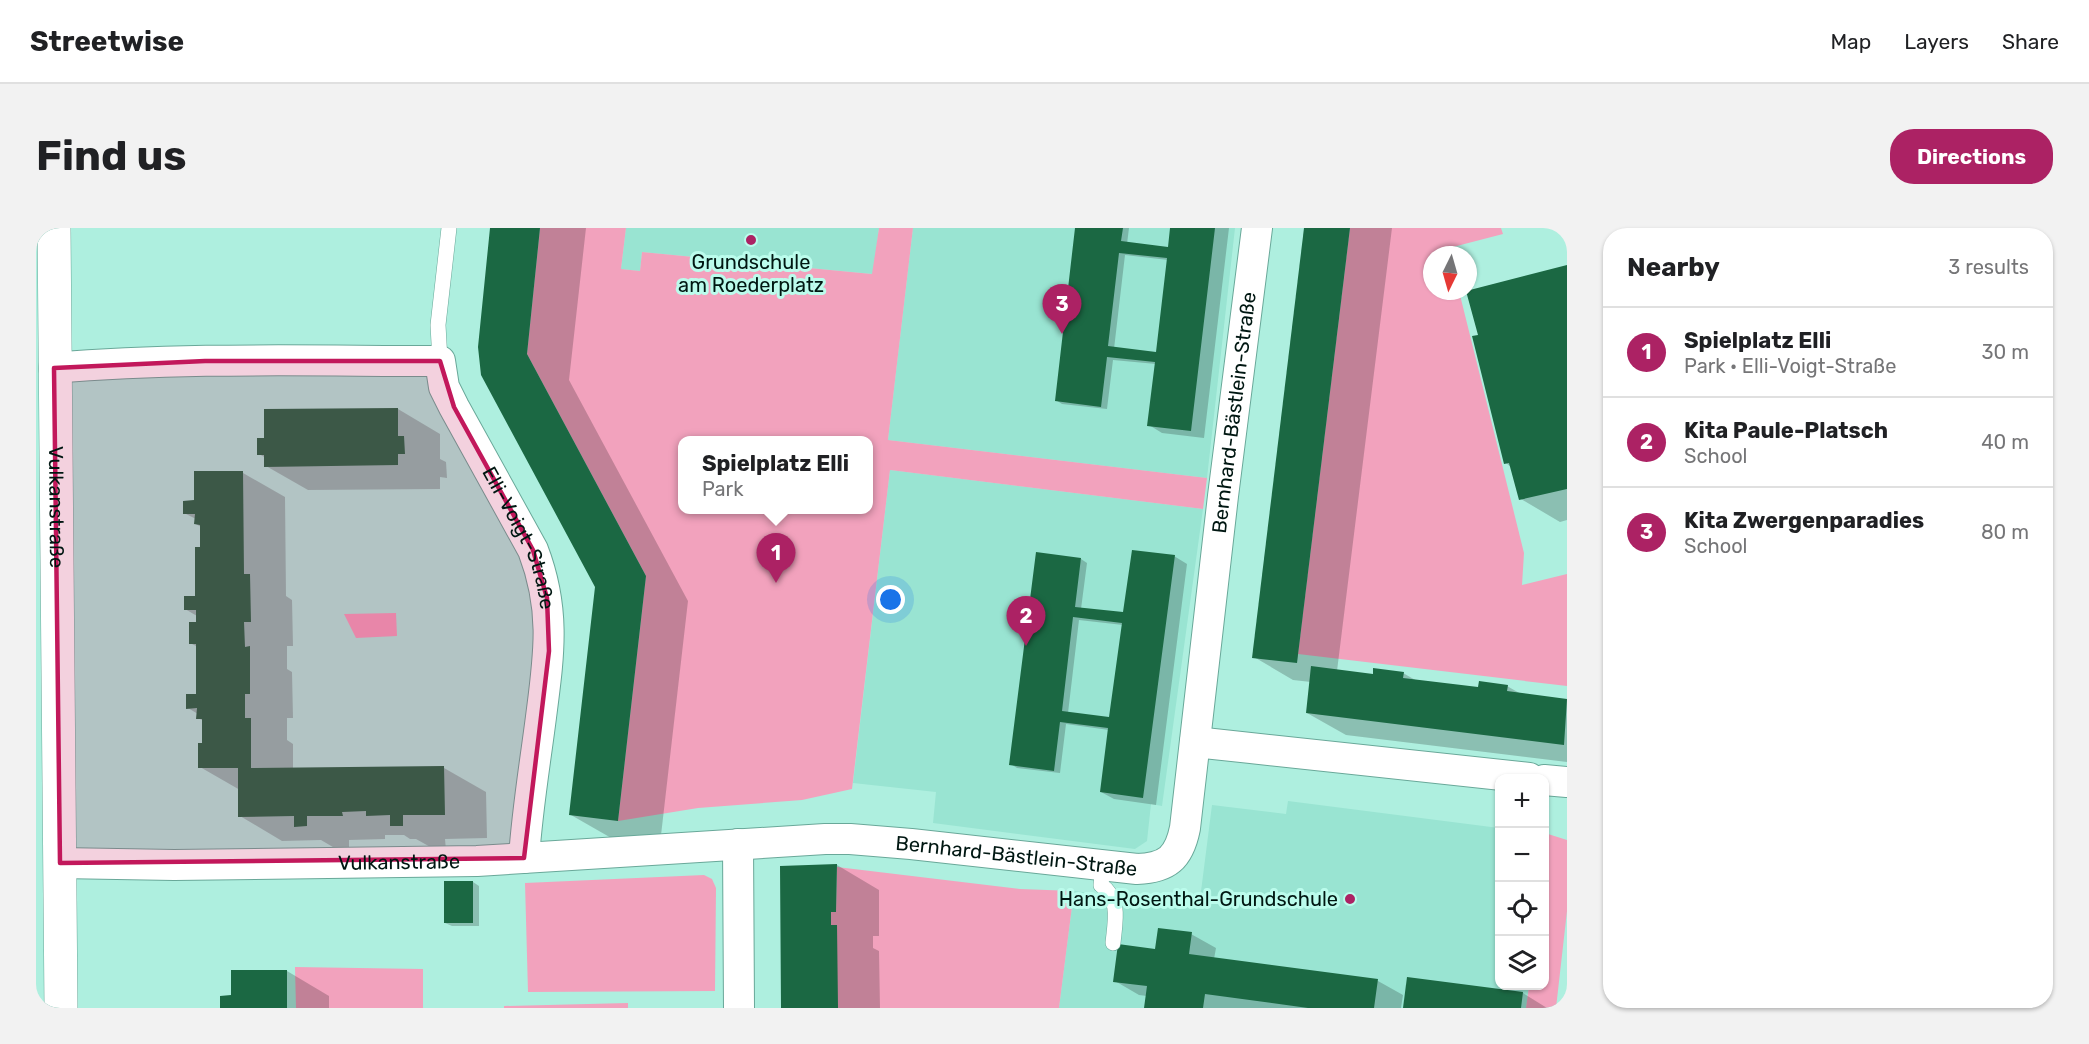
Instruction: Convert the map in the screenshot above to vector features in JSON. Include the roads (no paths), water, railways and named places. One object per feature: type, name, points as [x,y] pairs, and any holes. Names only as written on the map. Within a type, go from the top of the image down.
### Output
[{"type":"street","name":"Vulkanstraße","points":[[54,228],[51,527],[60,863],[61,1008]]},
{"type":"street","name":"Bernhard-Bästlein-Straße","points":[[738,844],[850,839],[1103,866],[1153,868],[1169,862],[1177,851],[1185,828],[1257,228]]},
{"type":"street","points":[[54,368],[137,362],[440,361]]},
{"type":"street","name":"Elli-Voigt-Straße","points":[[440,361],[444,387],[533,550],[547,598],[549,651],[524,858]]},
{"type":"street","points":[[1195,742],[1495,774]]},
{"type":"street","points":[[1549,780],[1567,782]]},
{"type":"street","name":"Vulkanstraße","points":[[60,863],[174,865],[477,861],[738,844]]},
{"type":"street","points":[[738,844],[739,1008]]},
{"type":"lane","name":"Elli-Voigt-Straße","points":[[440,361],[438,325],[449,228]]},
{"type":"lane","points":[[1103,866],[1101,885],[1110,892],[1117,912],[1113,943]]},
{"type":"place","name":"Grundschule am Roederplatz","points":[[751,240]]},
{"type":"place","name":"Kita Zwergenparadies","points":[[1062,334]]},
{"type":"place","name":"Spielplatz Elli","points":[[776,583]]},
{"type":"place","name":"Kita Paule-Platsch","points":[[1026,646]]},
{"type":"place","name":"Hans-Rosenthal-Grundschule","points":[[1350,899]]}]
